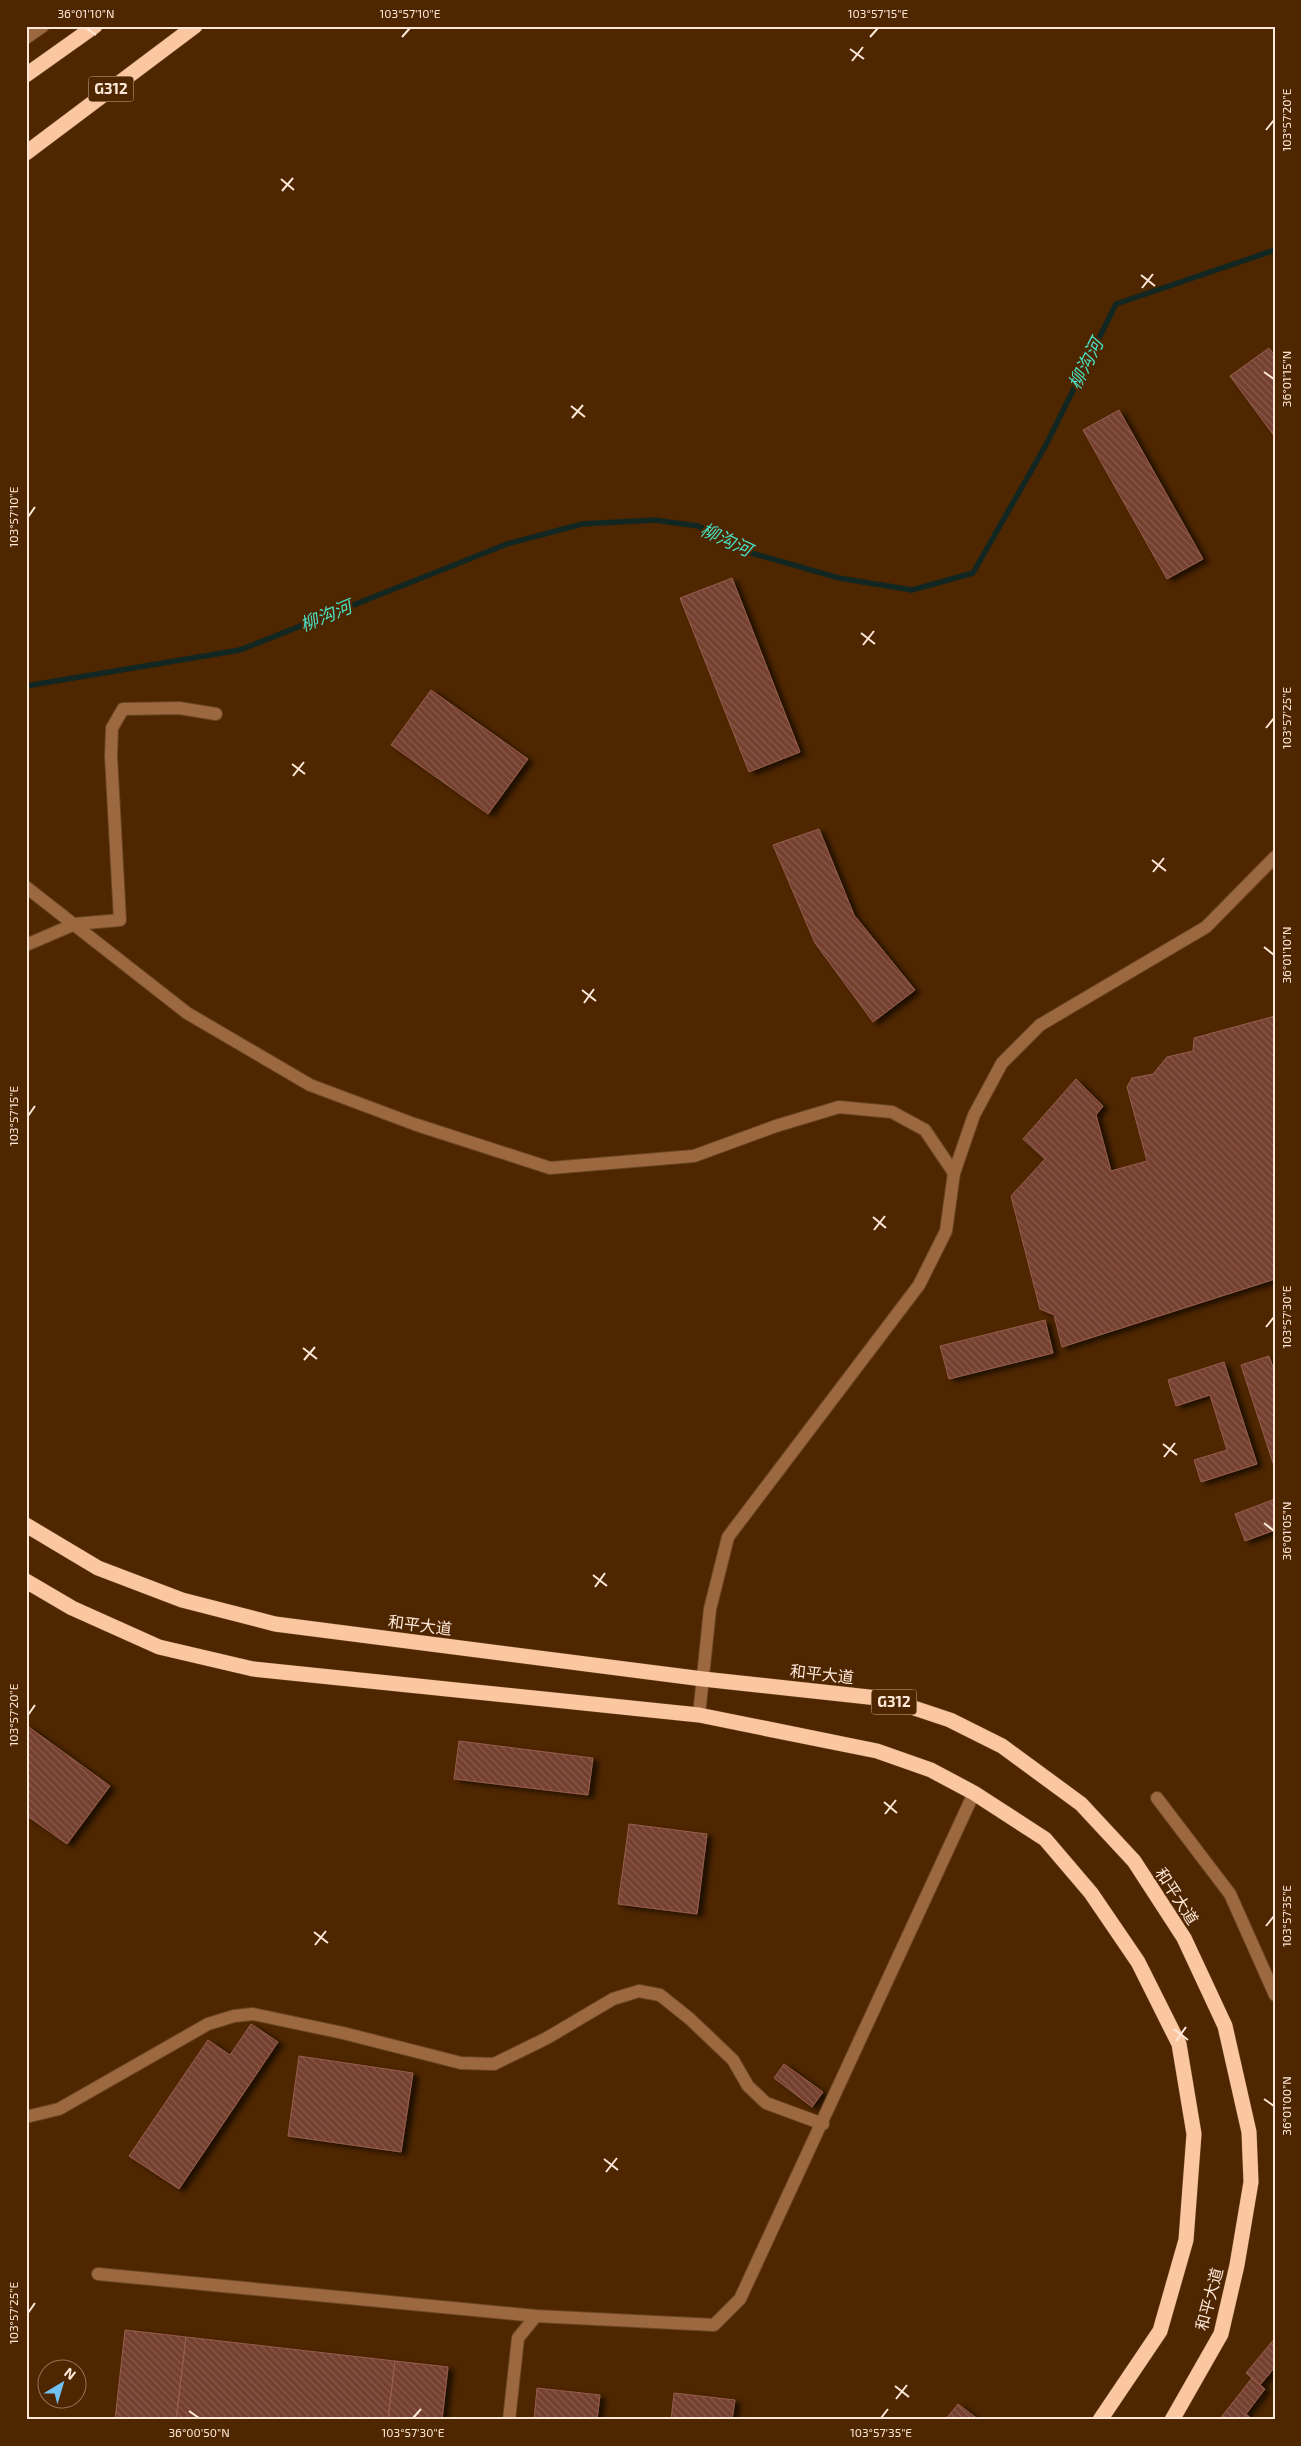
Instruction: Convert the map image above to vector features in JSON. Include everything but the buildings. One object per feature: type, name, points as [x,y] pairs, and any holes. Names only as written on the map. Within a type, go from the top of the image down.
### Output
[{"type":"highway","points":[[26,75],[95,26]]},
{"type":"highway","name":"G312","points":[[26,153],[195,26]]},
{"type":"highway","name":"和平大道","points":[[26,1525],[98,1568],[182,1600],[275,1624],[703,1678],[888,1699],[950,1720],[1002,1746],[1081,1804],[1134,1861],[1184,1938],[1225,2026],[1249,2132],[1251,2182],[1237,2265],[1220,2334],[1172,2420]]},
{"type":"highway","points":[[26,1581],[72,1608],[159,1647],[253,1669],[699,1715],[877,1751],[931,1770],[974,1793],[1045,1839],[1091,1893],[1138,1962],[1179,2044],[1194,2134],[1186,2240],[1160,2331],[1100,2420]]},
{"type":"street","points":[[26,38],[43,26]]},
{"type":"street","points":[[26,945],[76,924],[120,920],[111,756],[112,728],[123,709],[179,708],[216,714]]},
{"type":"street","points":[[699,1715],[710,1609],[728,1537],[919,1285],[946,1232],[954,1173],[974,1115],[1002,1063],[1040,1025],[1206,927],[1275,856]]},
{"type":"street","points":[[26,887],[76,924],[187,1013],[310,1085],[414,1124],[550,1168],[694,1156],[839,1106],[892,1112],[926,1130],[954,1173]]},
{"type":"street","points":[[98,2274],[536,2316],[714,2326],[740,2299],[823,2124],[974,1793]]},
{"type":"street","points":[[1157,1798],[1230,1894],[1275,1996]]},
{"type":"street","points":[[26,2117],[59,2109],[208,2024],[234,2016],[252,2014],[343,2033],[461,2063],[494,2064],[547,2038],[613,1999],[639,1991],[660,1995],[690,2020],[733,2060],[748,2086],[766,2103],[823,2124]]},
{"type":"street","points":[[509,2420],[518,2338],[536,2316]]},
{"type":"waterway","name":"柳沟河","points":[[26,686],[240,650],[507,544],[582,524],[654,520],[698,526],[741,550],[839,578],[912,590],[973,573],[1047,443],[1116,304],[1275,250]]}]
